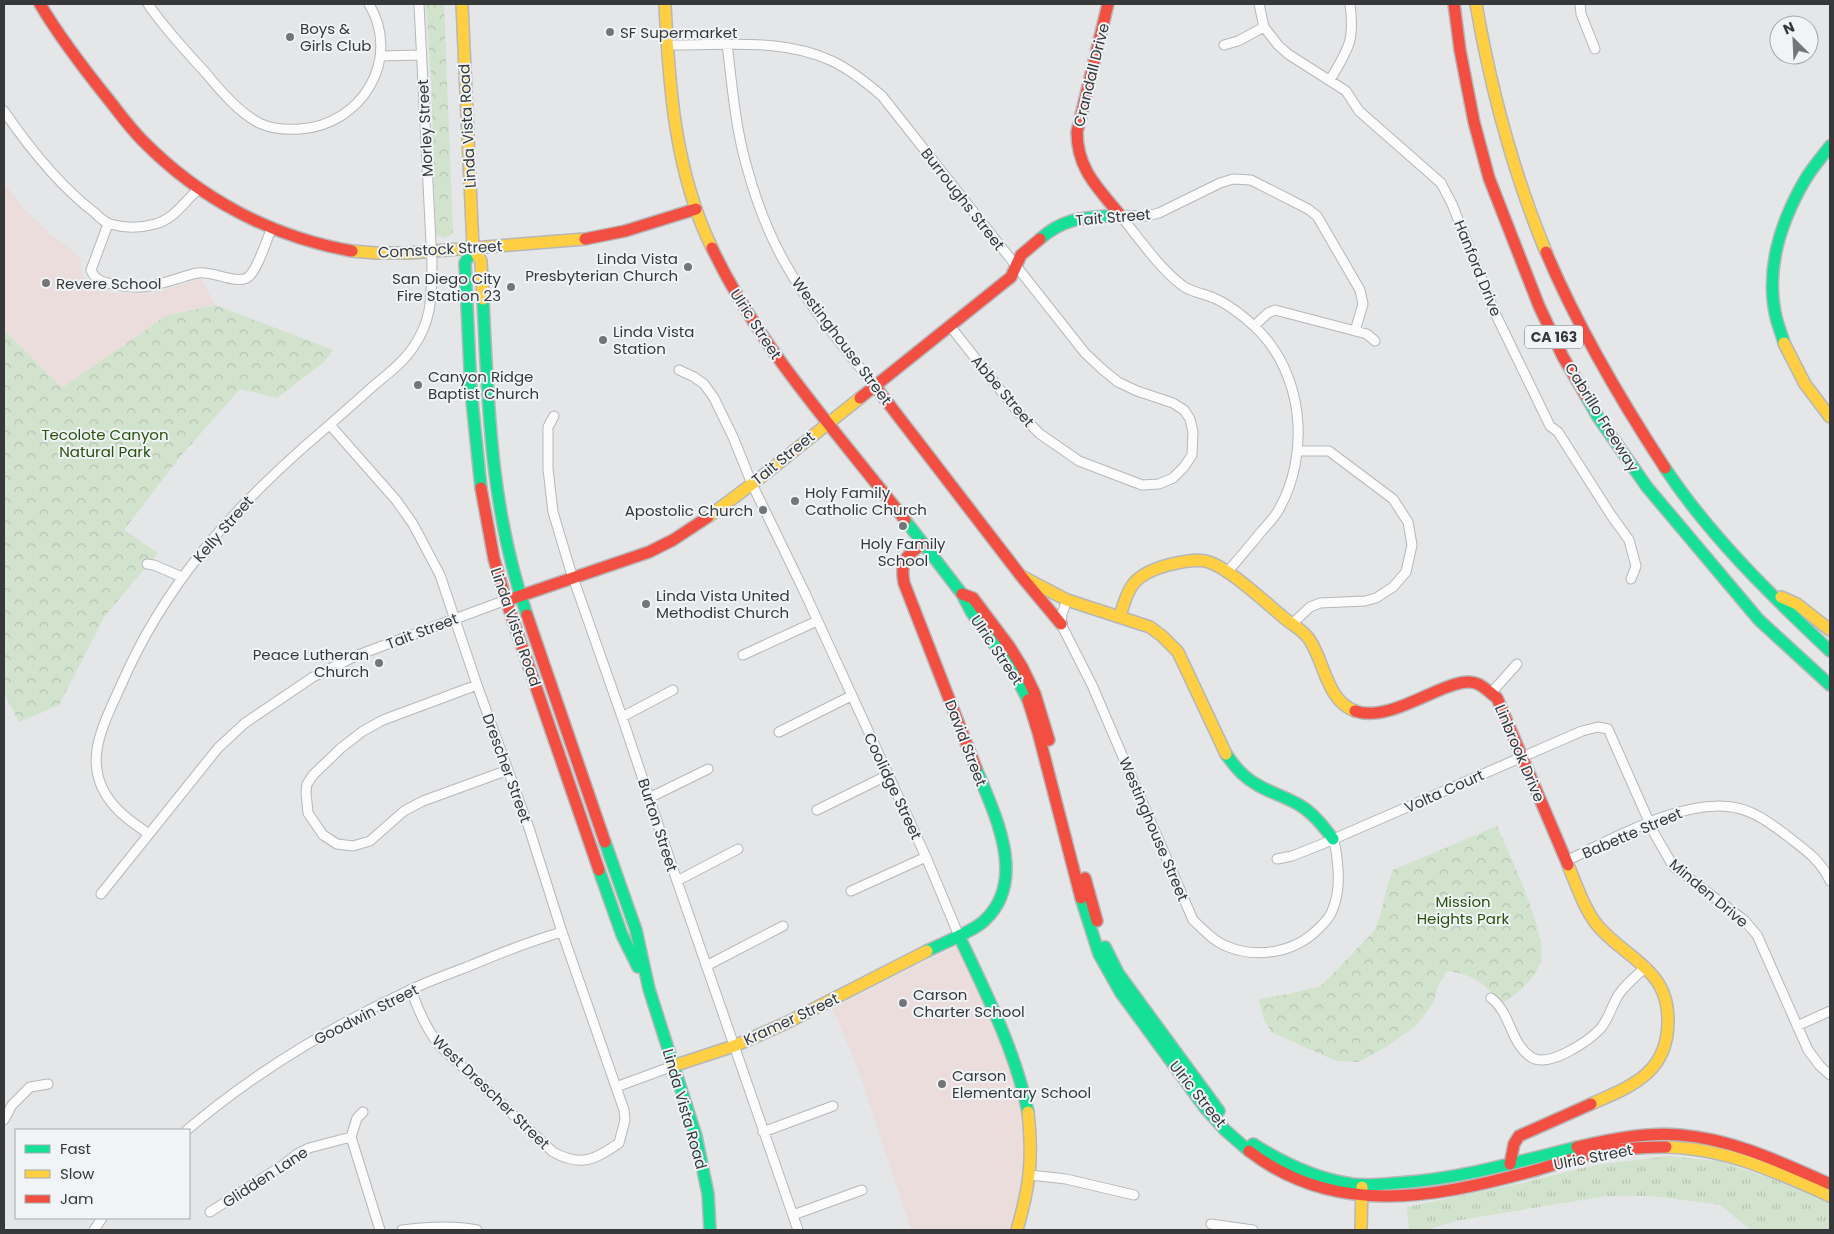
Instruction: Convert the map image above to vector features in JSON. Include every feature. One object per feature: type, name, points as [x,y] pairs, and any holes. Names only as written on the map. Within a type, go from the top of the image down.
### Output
[{"type":"main road","name":"Comstock Street","points":[[40,4],[88,76],[142,140],[199,189],[271,230],[307,242],[361,252],[393,254],[564,242],[639,227],[696,209]]},
{"type":"main road","name":"Linda Vista Road","points":[[462,4],[473,248],[481,261],[489,435],[494,487],[504,539],[520,596],[636,930],[649,989],[698,1145],[708,1194],[710,1230]]},
{"type":"main road","name":"Ulric Street","points":[[665,4],[673,113],[681,155],[696,209],[714,254],[744,309],[774,353],[962,594],[966,605],[1005,658],[1022,686],[1029,702],[1082,902],[1094,942],[1106,969],[1134,1013],[1207,1110],[1225,1130],[1262,1161],[1294,1177],[1318,1186],[1411,1196],[1490,1181],[1582,1156],[1623,1149],[1655,1147],[1687,1148],[1724,1154],[1760,1165],[1830,1196]]},
{"type":"main road","name":"Crandall Drive","points":[[1108,4],[1079,122],[1076,142],[1079,156],[1086,172],[1120,215]]},
{"type":"main road","name":"Cabrillo Freeway","points":[[1454,4],[1460,50],[1474,122],[1489,178],[1539,306],[1563,357],[1598,417],[1647,487],[1759,620],[1830,685]]},
{"type":"main road","name":"Cabrillo Freeway","points":[[1476,4],[1490,78],[1513,164],[1541,241],[1570,306],[1598,361],[1658,459],[1708,524],[1767,590],[1830,651]]},
{"type":"main road","points":[[1830,146],[1804,179],[1790,205],[1776,251],[1773,279],[1774,310],[1786,353],[1799,376],[1830,417]]},
{"type":"main road","name":"Tait Street","points":[[506,600],[649,552],[673,540],[711,515],[752,484],[1011,278],[1020,256],[1050,230],[1074,219],[1120,215]]},
{"type":"main road","name":"Linda Vista Road","points":[[473,248],[465,263],[475,453],[484,518],[493,556],[506,600],[622,935],[649,989]]},
{"type":"main road","name":"Westinghouse Street","points":[[875,386],[1021,576],[1061,624]]},
{"type":"main road","name":"David Street","points":[[923,544],[905,556],[900,568],[904,583],[1002,834],[1006,861],[1004,888],[1000,903],[994,913],[983,923],[959,936]]},
{"type":"main road","name":"Linbrook Drive","points":[[1120,617],[1133,581],[1145,572],[1189,560],[1205,561],[1227,572],[1309,639],[1335,696],[1347,708],[1364,714],[1383,714],[1461,682],[1477,683],[1497,698],[1588,914],[1597,928],[1646,967],[1660,983],[1668,1002],[1670,1017],[1668,1038],[1664,1050],[1658,1061],[1646,1075],[1632,1086],[1519,1136],[1514,1144],[1510,1164]]},
{"type":"main road","points":[[1021,576],[1067,600],[1150,627],[1162,636],[1178,652],[1222,749],[1242,774],[1260,787],[1289,798],[1308,811],[1333,839]]},
{"type":"main road","points":[[1767,590],[1797,604],[1830,630]]},
{"type":"main road","name":"Kramer Street","points":[[673,1066],[734,1046],[786,1023],[959,936]]},
{"type":"main road","name":"Coolidge Street","points":[[959,936],[1019,1070],[1027,1099],[1031,1130],[1030,1175],[1017,1230]]},
{"type":"main road","name":"Ulric Street","points":[[1362,1190],[1510,1164],[1624,1137],[1680,1135],[1714,1140],[1761,1154],[1830,1184]]},
{"type":"main road","points":[[1490,1181],[1510,1164],[1528,1172]]},
{"type":"main road","points":[[1361,1230],[1362,1190]]},
{"type":"street","points":[[148,4],[163,26],[232,102],[260,123],[285,130],[312,128],[334,121],[352,109],[362,98],[371,84],[380,56],[380,31],[374,12],[369,4]]},
{"type":"street","name":"Morley Street","points":[[419,4],[432,252]]},
{"type":"street","name":"Hanford Drive","points":[[1258,4],[1264,27],[1278,46],[1346,92],[1359,111],[1441,183],[1452,204],[1495,313],[1550,426],[1558,432],[1629,540],[1636,566],[1631,579]]},
{"type":"street","points":[[1330,80],[1349,47],[1353,25],[1350,4]]},
{"type":"street","points":[[1580,4],[1581,14],[1595,49]]},
{"type":"street","points":[[1224,44],[1238,41],[1264,27]]},
{"type":"street","name":"Westinghouse Street","points":[[727,44],[745,163],[763,216],[784,263],[806,297],[875,386]]},
{"type":"street","name":"Burroughs Street","points":[[667,45],[771,45],[813,54],[833,62],[865,81],[882,96],[1085,353],[1118,382],[1137,391],[1173,403],[1184,410],[1190,419],[1193,432],[1192,454]]},
{"type":"street","points":[[380,56],[421,55]]},
{"type":"street","points":[[4,111],[41,159],[82,203],[108,224],[129,228],[156,224],[180,209],[188,197],[199,189]]},
{"type":"street","name":"Tait Street","points":[[1120,215],[1146,216],[1159,213],[1220,183],[1234,179],[1251,180],[1308,209],[1316,216],[1360,290],[1362,304],[1355,331]]},
{"type":"street","name":"Crandall Drive","points":[[1120,215],[1170,275],[1196,293],[1214,298],[1238,313],[1268,340],[1290,383],[1296,403],[1299,433],[1298,451],[1292,481],[1278,512],[1227,572]]},
{"type":"street","points":[[108,224],[90,270],[99,281],[133,288],[155,286],[197,273],[208,272],[240,280],[249,277],[254,270],[271,230]]},
{"type":"street","name":"Kelly Street","points":[[149,834],[120,812],[108,798],[99,782],[96,766],[98,740],[103,725],[138,647],[162,605],[182,577],[237,510],[398,364],[412,348],[428,318],[433,289],[432,252]]},
{"type":"street","points":[[1254,326],[1268,313],[1276,310],[1368,334],[1375,341]]},
{"type":"street","name":"Abbe Street","points":[[950,326],[1017,411],[1040,434],[1079,461],[1142,485],[1159,484],[1173,478],[1184,467],[1192,454]]},
{"type":"street","name":"Coolidge Street","points":[[679,370],[704,384],[714,398],[733,437],[752,484],[926,856],[959,936]]},
{"type":"street","name":"Burton Street","points":[[554,416],[548,427],[548,469],[553,512],[572,578],[622,717],[798,1230]]},
{"type":"street","name":"Drescher Street","points":[[330,424],[396,500],[413,524],[440,574],[477,685],[529,828],[562,932],[624,1110],[625,1120],[620,1139]]},
{"type":"street","points":[[1293,624],[1310,607],[1320,603],[1376,598],[1393,587],[1406,572],[1412,545],[1408,522],[1393,499],[1329,451],[1298,451]]},
{"type":"street","points":[[147,564],[182,577]]},
{"type":"street","name":"Tait Street","points":[[101,894],[218,748],[245,723],[293,688],[358,655],[506,600]]},
{"type":"street","points":[[1061,624],[1067,600]]},
{"type":"street","points":[[743,655],[817,621]]},
{"type":"street","name":"Westinghouse Street","points":[[1061,624],[1092,686],[1193,920],[1215,941],[1244,953],[1273,952],[1297,945],[1313,934],[1324,924],[1332,912],[1339,886],[1336,848],[1333,839]]},
{"type":"street","points":[[1491,693],[1517,664]]},
{"type":"street","points":[[477,685],[383,720],[362,731],[340,748],[313,775],[307,784],[308,813],[323,835],[337,844],[353,846],[370,841],[404,811],[423,801],[508,770]]},
{"type":"street","points":[[622,717],[673,690]]},
{"type":"street","points":[[779,732],[851,696]]},
{"type":"street","name":"Volta Court","points":[[1277,859],[1292,856],[1333,839],[1582,731],[1598,727],[1610,731]]},
{"type":"street","name":"Minden Drive","points":[[1610,731],[1649,823],[1673,866],[1744,920],[1757,935],[1808,1050],[1820,1066],[1830,1075]]},
{"type":"street","points":[[649,798],[708,769]]},
{"type":"street","points":[[817,810],[888,775]]},
{"type":"street","name":"Babette Street","points":[[1566,861],[1649,823],[1699,806],[1728,806],[1738,808],[1764,819],[1817,859],[1830,881]]},
{"type":"street","points":[[677,881],[738,849]]},
{"type":"street","points":[[851,891],[926,856]]},
{"type":"street","points":[[706,966],[783,926]]},
{"type":"street","name":"Goodwin Street","points":[[188,1129],[218,1104],[275,1064],[324,1034],[411,990],[518,946],[562,932]]},
{"type":"street","points":[[1491,998],[1498,1004],[1518,1045],[1531,1058],[1539,1061],[1547,1060],[1586,1042],[1602,1027],[1619,993],[1646,967]]},
{"type":"street","name":"West Drescher Street","points":[[411,990],[418,1013],[439,1046],[553,1152],[562,1157],[582,1161],[600,1157],[619,1143],[620,1139]]},
{"type":"street","points":[[1797,1026],[1830,1011]]},
{"type":"street","name":"Kramer Street","points":[[616,1087],[673,1066]]},
{"type":"street","points":[[4,1120],[12,1105],[30,1087],[48,1084]]},
{"type":"street","points":[[763,1132],[833,1106]]},
{"type":"street","points":[[363,1112],[357,1118],[351,1138],[380,1230]]},
{"type":"street","name":"Glidden Lane","points":[[210,1212],[283,1165],[296,1154],[309,1148],[351,1138]]},
{"type":"street","points":[[1030,1175],[1089,1184],[1134,1194]]},
{"type":"street","points":[[793,1215],[862,1190]]},
{"type":"street","points":[[94,1230],[101,1219]]},
{"type":"street","points":[[1210,1224],[1253,1230]]},
{"type":"street","points":[[402,1230],[462,1227],[477,1230]]},
{"type":"shaded area","name":"Revere School","points":[[4,183],[24,209],[49,233],[79,256],[83,277],[91,288],[104,292],[126,294],[152,293],[201,278],[215,305],[166,316],[62,388],[4,330]]},
{"type":"shaded area","name":"Carson Elementary School","points":[[958,946],[973,974],[1023,1092],[1028,1163],[1016,1213],[1009,1230],[911,1230],[861,1077],[832,1009]]},
{"type":"green space","points":[[426,4],[444,4],[453,233],[445,238],[436,235],[431,80]]},
{"type":"green space","name":"Tecolote Canyon Natural Park","points":[[215,305],[333,350],[324,362],[277,398],[240,389],[180,457],[124,530],[158,553],[104,617],[59,705],[19,722],[4,693],[4,330],[62,388],[166,316]]},
{"type":"green space","name":"Mission Heights Park","points":[[1497,826],[1518,874],[1539,935],[1540,963],[1529,981],[1519,991],[1501,1004],[1490,990],[1478,981],[1464,974],[1447,971],[1437,988],[1434,1002],[1416,1026],[1386,1047],[1359,1062],[1336,1061],[1271,1032],[1263,1017],[1259,999],[1321,986],[1374,931],[1393,870]]},
{"type":"green space","points":[[1668,1156],[1718,1161],[1771,1178],[1830,1204],[1830,1230],[1751,1230],[1720,1205],[1653,1196],[1606,1196],[1455,1221],[1427,1230],[1409,1230],[1407,1207],[1522,1183],[1595,1165]]},
{"type":"traffic: fast","points":[[1784,343],[1773,299],[1774,264],[1777,246],[1796,196],[1830,146]]},
{"type":"traffic: fast","points":[[1040,239],[1050,231],[1068,222],[1120,215]]},
{"type":"traffic: fast","points":[[473,248],[465,263],[471,391],[481,488]]},
{"type":"traffic: fast","points":[[483,299],[493,459],[506,538],[527,615]]},
{"type":"traffic: fast","points":[[1586,396],[1598,417],[1647,487],[1759,620],[1830,685]]},
{"type":"traffic: fast","points":[[1665,468],[1721,541],[1830,651]]},
{"type":"traffic: fast","points":[[905,520],[962,594],[972,613],[1014,672],[1028,700]]},
{"type":"traffic: fast","points":[[1226,754],[1239,771],[1251,781],[1306,809],[1319,821],[1333,839]]},
{"type":"traffic: fast","points":[[927,951],[965,933],[984,921],[997,905],[1004,886],[1006,866],[1004,846],[991,805],[976,768]]},
{"type":"traffic: fast","points":[[605,842],[636,930],[649,989],[696,1136],[708,1194],[710,1230]]},
{"type":"traffic: fast","points":[[599,870],[622,935],[638,967]]},
{"type":"traffic: fast","points":[[1081,898],[1099,954],[1121,993],[1206,1109],[1225,1130],[1249,1151]]},
{"type":"traffic: fast","points":[[959,936],[1008,1044],[1028,1112]]},
{"type":"traffic: fast","points":[[1105,947],[1118,973],[1219,1111]]},
{"type":"traffic: fast","points":[[1253,1144],[1276,1158],[1313,1174],[1339,1182],[1363,1185],[1420,1181],[1466,1174],[1577,1147]]},
{"type":"traffic: slow","points":[[462,4],[473,248],[481,261],[483,299]]},
{"type":"traffic: slow","points":[[665,4],[676,129],[690,189],[712,248]]},
{"type":"traffic: slow","points":[[1476,4],[1504,130],[1523,192],[1546,252]]},
{"type":"traffic: slow","points":[[352,251],[409,253],[585,239]]},
{"type":"traffic: slow","points":[[1784,343],[1805,384],[1830,417]]},
{"type":"traffic: slow","points":[[708,517],[860,398]]},
{"type":"traffic: slow","points":[[1120,617],[1130,589],[1140,577],[1148,572],[1168,565],[1194,560],[1209,562],[1227,571],[1309,639],[1332,689],[1345,706],[1355,711]]},
{"type":"traffic: slow","points":[[1021,576],[1067,600],[1150,627],[1162,636],[1178,652],[1226,754]]},
{"type":"traffic: slow","points":[[1781,597],[1797,604],[1830,630]]},
{"type":"traffic: slow","points":[[1568,865],[1585,905],[1598,926],[1639,962],[1660,985],[1665,996],[1668,1015],[1666,1039],[1662,1053],[1654,1065],[1633,1084],[1591,1104]]},
{"type":"traffic: slow","points":[[673,1066],[734,1046],[786,1023],[927,951]]},
{"type":"traffic: slow","points":[[1017,1230],[1028,1185],[1030,1158],[1028,1112]]},
{"type":"traffic: slow","points":[[1666,1147],[1688,1148],[1730,1157],[1770,1170],[1830,1196]]},
{"type":"traffic: slow","points":[[1361,1230],[1362,1187]]},
{"type":"traffic: jam","points":[[40,4],[90,77],[129,126],[165,162],[188,181],[213,198],[266,225],[322,245],[352,251]]},
{"type":"traffic: jam","points":[[1108,4],[1077,132],[1081,157],[1090,177],[1120,215]]},
{"type":"traffic: jam","points":[[1454,4],[1460,50],[1474,122],[1489,178],[1539,306],[1563,357],[1586,396]]},
{"type":"traffic: jam","points":[[585,239],[625,231],[696,209]]},
{"type":"traffic: jam","points":[[860,398],[1011,277],[1021,255],[1040,239]]},
{"type":"traffic: jam","points":[[712,248],[731,285],[776,355],[905,520]]},
{"type":"traffic: jam","points":[[1546,252],[1586,336],[1632,416],[1665,468]]},
{"type":"traffic: jam","points":[[875,386],[1021,576],[1061,624]]},
{"type":"traffic: jam","points":[[481,488],[494,559],[506,600],[599,870]]},
{"type":"traffic: jam","points":[[511,599],[649,552],[673,540],[708,517]]},
{"type":"traffic: jam","points":[[923,544],[905,560],[903,569],[904,583],[976,768]]},
{"type":"traffic: jam","points":[[962,594],[973,598],[1009,646],[1022,667],[1035,694],[1049,740]]},
{"type":"traffic: jam","points":[[527,615],[605,842]]},
{"type":"traffic: jam","points":[[1355,711],[1370,713],[1387,711],[1453,685],[1467,682],[1483,687],[1497,698],[1568,865]]},
{"type":"traffic: jam","points":[[1028,700],[1081,898]]},
{"type":"traffic: jam","points":[[1085,878],[1097,921]]},
{"type":"traffic: jam","points":[[1510,1164],[1514,1144],[1519,1136],[1591,1104]]},
{"type":"traffic: jam","points":[[1577,1147],[1641,1135],[1667,1134],[1700,1137],[1757,1153],[1830,1184]]},
{"type":"traffic: jam","points":[[1249,1151],[1281,1172],[1315,1186],[1350,1194],[1385,1196],[1457,1189],[1609,1151],[1666,1147]]},
{"type":"place","name":"SF Supermarket","points":[[610,32]]},
{"type":"place","name":"Boys & Girls Club","points":[[290,37]]},
{"type":"place","name":"Linda Vista Presbyterian Church","points":[[688,267]]},
{"type":"place","name":"Revere School","points":[[46,283]]},
{"type":"place","name":"San Diego City Fire Station 23","points":[[511,287]]},
{"type":"place","name":"Linda Vista Station","points":[[603,340]]},
{"type":"place","name":"Canyon Ridge Baptist Church","points":[[418,385]]},
{"type":"place","name":"Holy Family Catholic Church","points":[[795,501]]},
{"type":"place","name":"Apostolic Church","points":[[763,510]]},
{"type":"place","name":"Holy Family School","points":[[903,526]]},
{"type":"place","name":"Linda Vista United Methodist Church","points":[[646,604]]},
{"type":"place","name":"Peace Lutheran Church","points":[[379,663]]},
{"type":"place","name":"Carson Charter School","points":[[903,1003]]},
{"type":"place","name":"Carson Elementary School","points":[[942,1084]]}]
